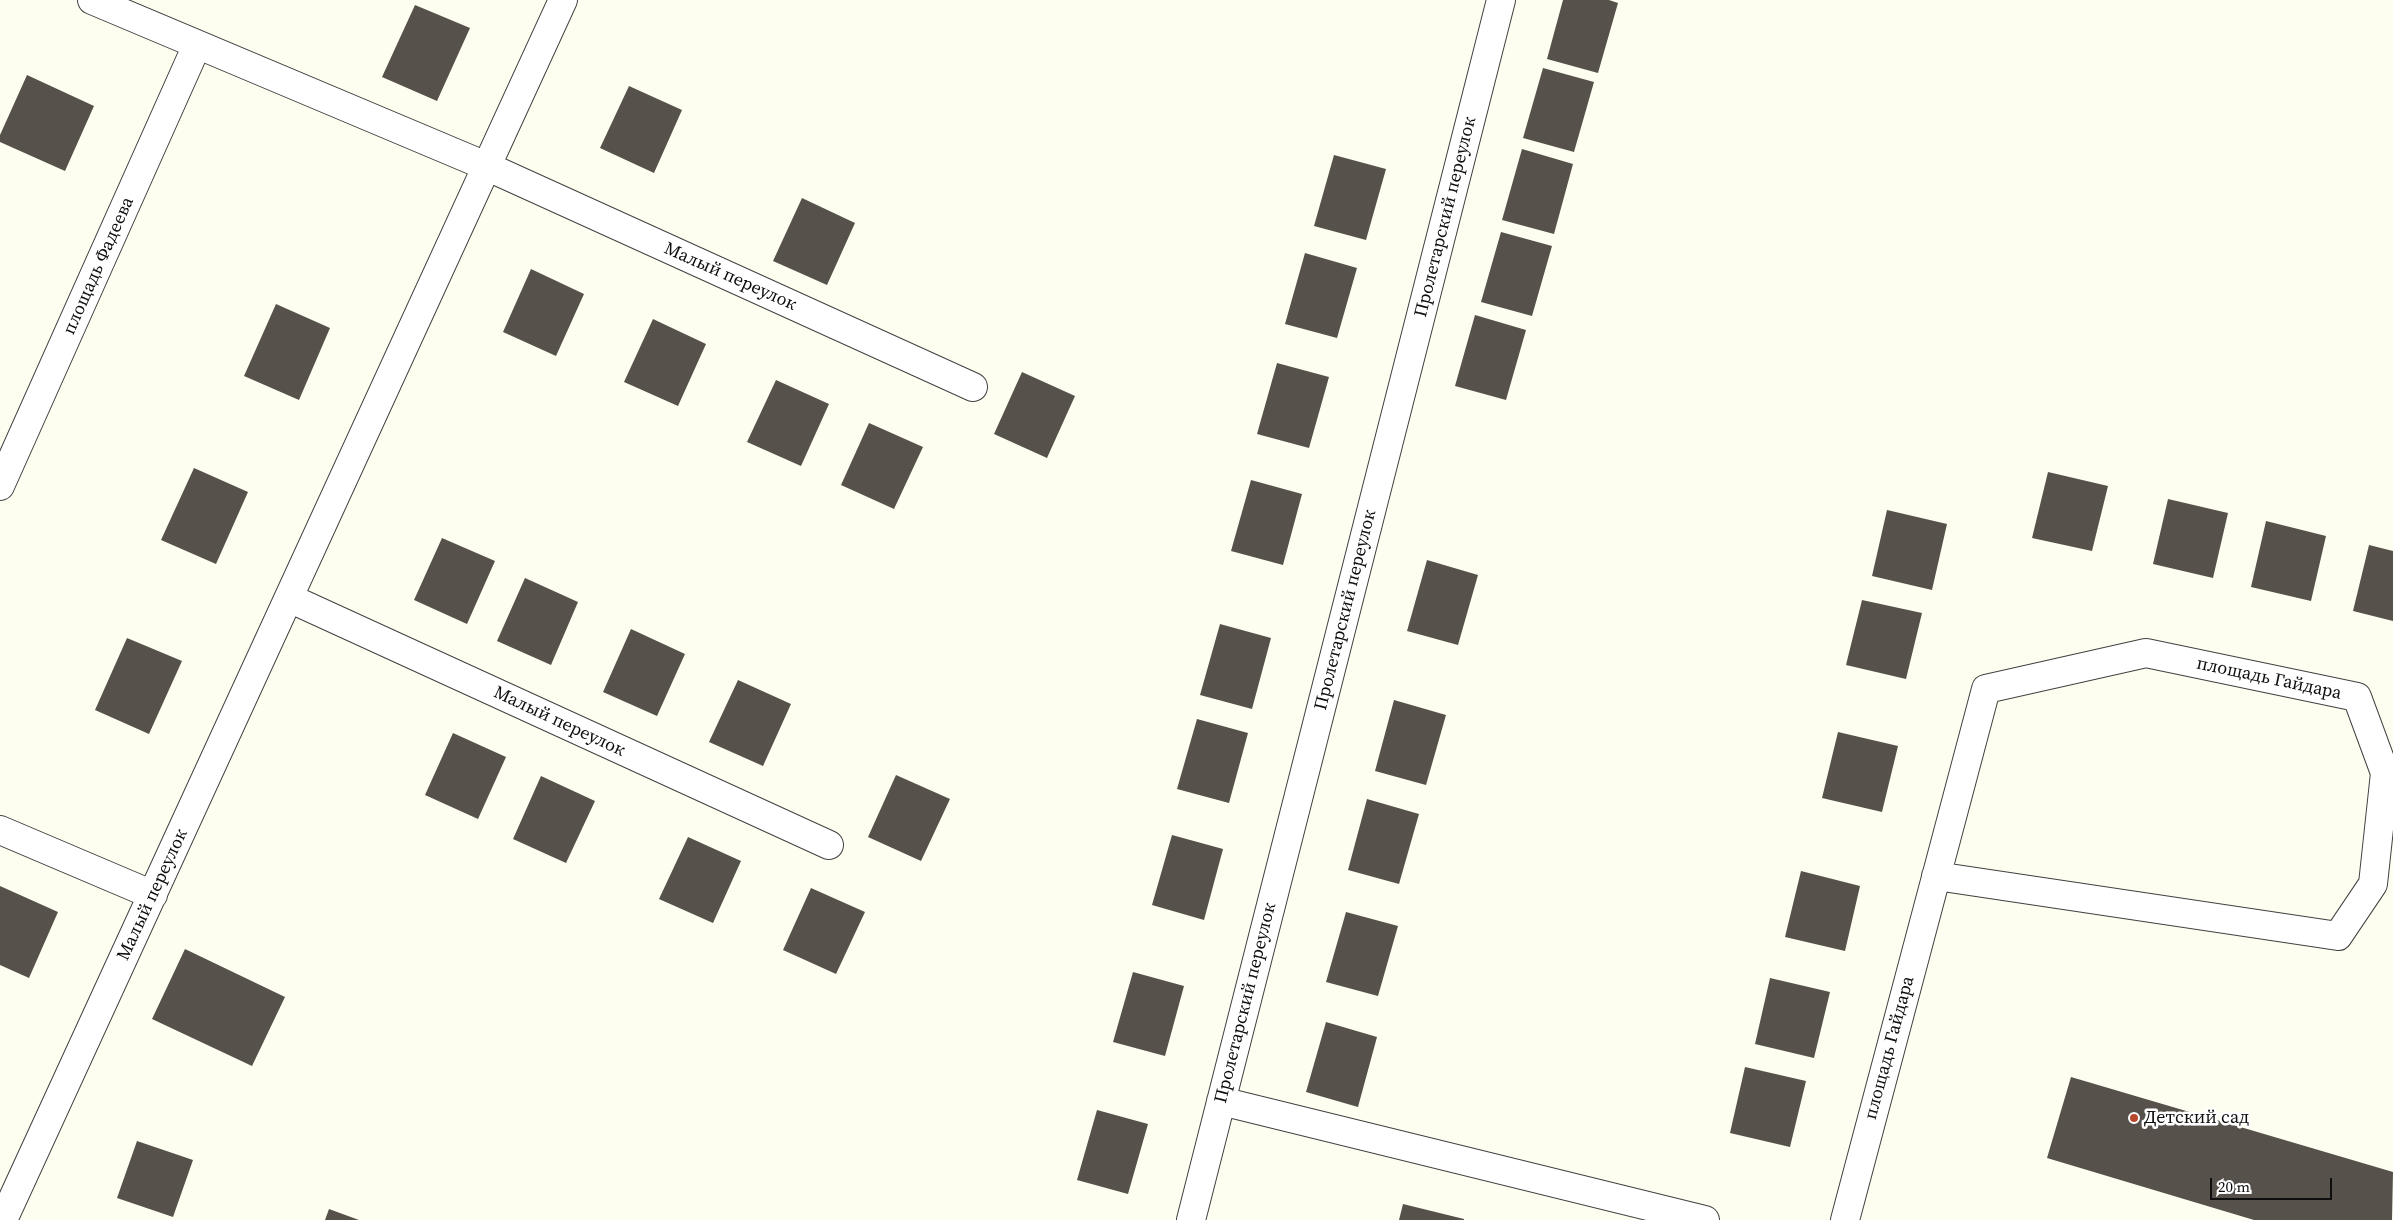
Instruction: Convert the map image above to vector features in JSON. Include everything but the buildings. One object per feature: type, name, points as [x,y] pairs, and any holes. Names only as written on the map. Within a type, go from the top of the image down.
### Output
[{"type":"street","points":[[92,0],[197,46],[486,166]]},
{"type":"street","name":"Малый переулок","points":[[4,1220],[563,0]]},
{"type":"street","name":"Пролетарский переулок","points":[[1191,1220],[1501,0]]},
{"type":"street","name":"площадь Фадеева","points":[[0,486],[197,46]]},
{"type":"street","name":"Малый переулок","points":[[486,166],[973,387]]},
{"type":"street","name":"Малый переулок","points":[[288,598],[829,845]]},
{"type":"street","name":"площадь Гайдара","points":[[1845,1220],[1936,876],[1986,689],[2146,653],[2358,697],[2385,773],[2373,884],[2338,936],[1936,876]]},
{"type":"street","points":[[0,830],[153,895]]},
{"type":"street","points":[[1221,1101],[1705,1220]]},
{"type":"street","points":[[16,1192],[22,1220]]},
{"type":"place","name":"Детский сад","points":[[2134,1118]]}]
